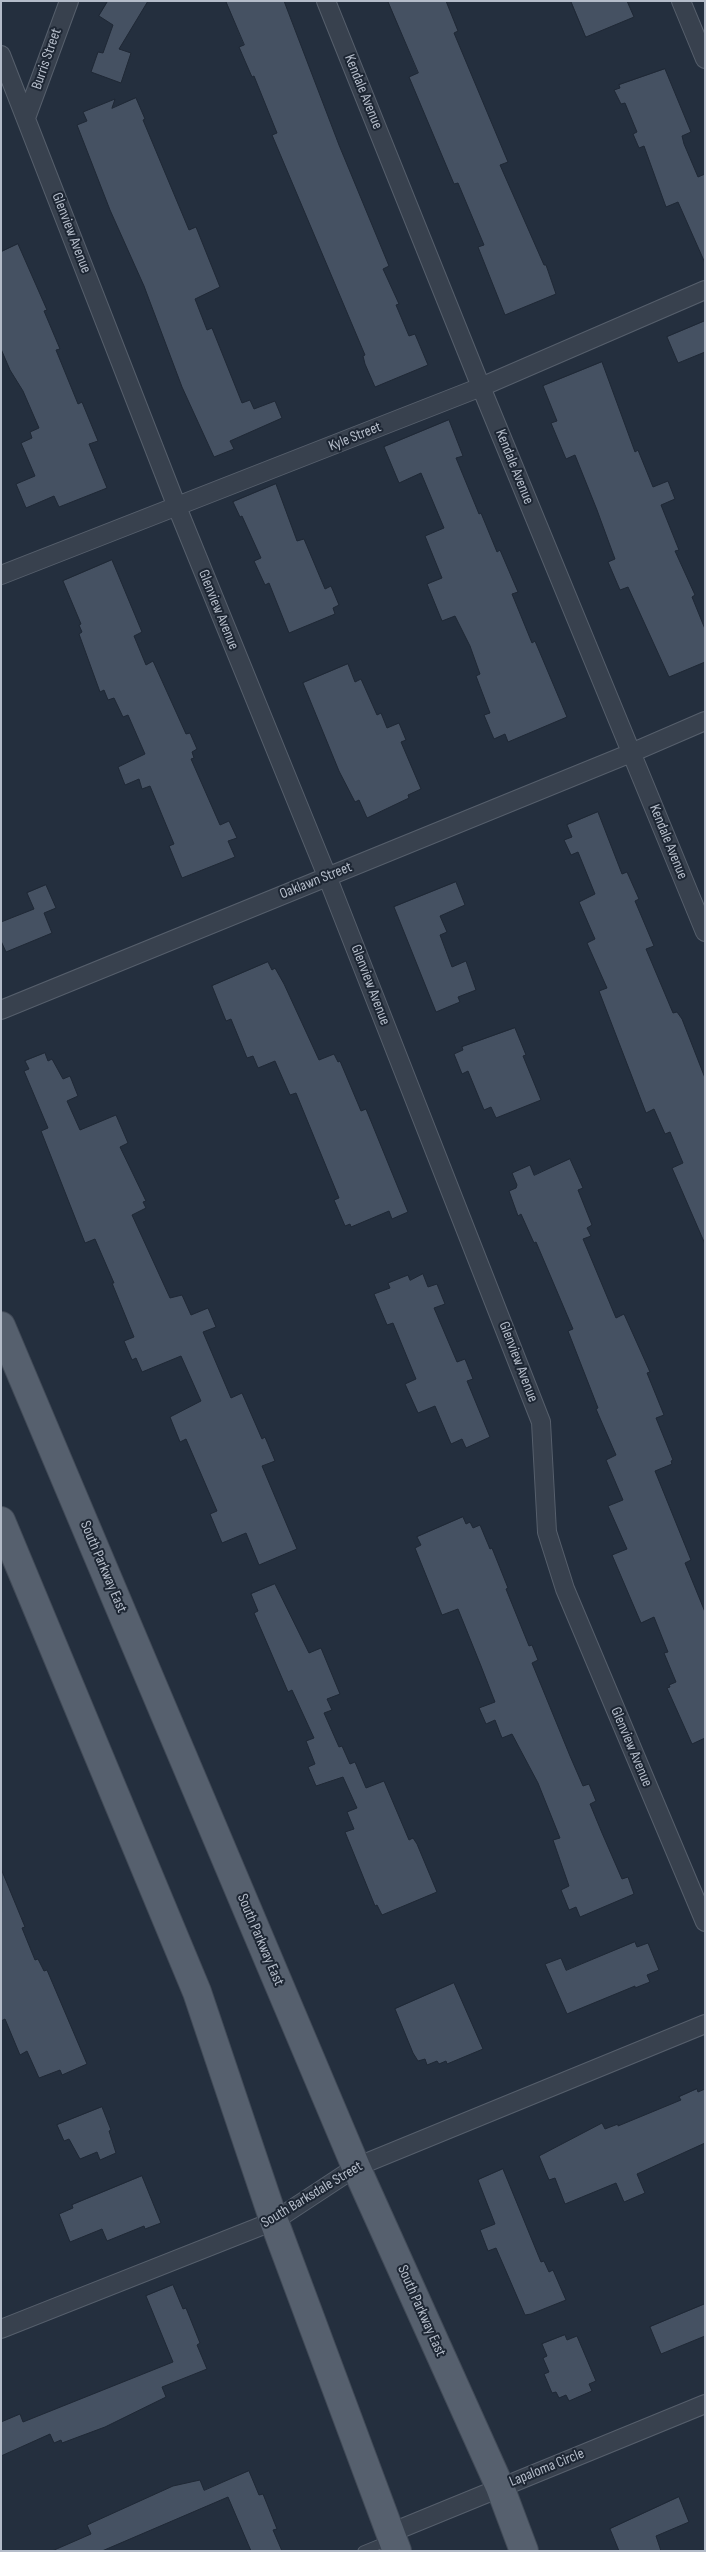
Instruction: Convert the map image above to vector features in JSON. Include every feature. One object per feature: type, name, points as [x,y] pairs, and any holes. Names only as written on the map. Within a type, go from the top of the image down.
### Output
[{"type":"main road","name":"South Parkway East","points":[[1,1326],[356,2167],[500,2487],[524,2551]]},
{"type":"main road","points":[[1,1521],[197,1992],[274,2221],[393,2541]]},
{"type":"street","name":"Burris Street","points":[[26,118],[69,1]]},
{"type":"street","name":"Kendale Avenue","points":[[326,1],[481,387],[705,932]]},
{"type":"street","points":[[681,1],[705,59]]},
{"type":"street","name":"Glenview Avenue","points":[[1,56],[177,507],[327,876],[541,1422],[547,1532],[565,1589],[705,1922]]},
{"type":"street","name":"Kyle Street","points":[[1,575],[481,387],[705,290]]},
{"type":"street","name":"Oaklawn Street","points":[[1,1010],[631,753],[705,721]]},
{"type":"street","name":"South Barksdale Street","points":[[1,2329],[274,2221],[356,2167],[705,2024]]},
{"type":"street","name":"Lapaloma Circle","points":[[393,2541],[500,2487],[705,2404]]},
{"type":"lane","points":[[363,2551],[393,2541]]},
{"type":"building","points":[[108,1],[148,1],[119,49],[131,53],[121,83],[91,72],[98,52],[103,53],[113,25],[99,16]]},
{"type":"building","points":[[226,1],[284,1],[339,145],[389,266],[383,269],[399,304],[396,305],[409,336],[415,334],[428,365],[375,387],[365,364],[363,356],[365,355],[272,135],[277,133],[254,76],[252,77],[239,47],[244,45]]},
{"type":"building","points":[[388,1],[446,1],[458,31],[454,33],[508,162],[500,165],[544,265],[546,265],[556,294],[505,315],[478,247],[484,245],[458,183],[454,184],[409,77],[418,73]]},
{"type":"building","points":[[571,1],[627,1],[634,17],[586,37]]},
{"type":"building","points":[[665,69],[691,132],[682,136],[684,144],[698,177],[705,174],[705,263],[678,202],[666,207],[644,146],[639,148],[633,134],[637,132],[625,103],[621,104],[614,90],[620,88],[619,85]]},
{"type":"building","points":[[136,98],[145,119],[143,120],[189,230],[196,227],[220,287],[195,299],[207,330],[212,328],[242,403],[250,400],[254,409],[275,401],[282,418],[230,441],[234,449],[214,457],[182,387],[144,286],[110,210],[77,125],[87,121],[83,112],[115,99],[112,108]]},
{"type":"building","points":[[18,244],[47,310],[44,311],[60,349],[56,350],[78,404],[82,402],[98,441],[89,444],[107,488],[59,507],[54,496],[26,508],[16,484],[35,476],[21,443],[32,438],[30,432],[39,428],[23,391],[10,370],[1,349],[1,252]]},
{"type":"building","points":[[705,321],[705,352],[678,363],[667,337]]},
{"type":"building","points":[[602,362],[635,452],[638,450],[653,487],[668,481],[675,499],[661,505],[679,550],[675,551],[695,595],[692,597],[705,629],[705,662],[669,677],[628,587],[620,590],[608,562],[615,559],[597,510],[575,455],[566,459],[551,423],[557,421],[543,386]]},
{"type":"building","points":[[449,420],[463,456],[456,458],[479,514],[481,513],[497,552],[500,550],[518,592],[512,594],[532,643],[535,641],[567,717],[508,742],[505,734],[494,739],[484,715],[490,713],[476,676],[480,674],[470,646],[455,616],[442,621],[427,584],[442,578],[425,536],[444,528],[421,473],[399,483],[384,447]]},
{"type":"building","points":[[276,484],[297,541],[304,539],[325,589],[331,586],[339,605],[333,608],[335,614],[289,633],[269,583],[265,585],[254,561],[261,558],[242,516],[240,517],[233,502]]},
{"type":"building","points":[[112,560],[142,632],[134,636],[146,665],[153,661],[186,734],[190,733],[197,749],[192,752],[194,758],[191,759],[220,825],[229,821],[237,838],[228,841],[235,857],[182,878],[169,846],[174,844],[150,786],[142,789],[139,779],[125,785],[118,767],[145,754],[128,715],[123,717],[114,698],[108,700],[104,690],[100,692],[79,634],[82,632],[79,625],[81,624],[63,581]]},
{"type":"building","points":[[348,664],[355,682],[361,679],[377,715],[381,713],[387,728],[399,723],[406,740],[401,742],[421,789],[408,795],[409,798],[367,818],[359,800],[355,802],[339,771],[303,683]]},
{"type":"building","points":[[598,812],[622,874],[627,872],[639,899],[635,901],[654,946],[646,949],[673,1013],[677,1012],[682,1019],[705,1078],[705,1244],[672,1168],[683,1163],[670,1132],[665,1134],[654,1109],[646,1113],[599,991],[607,988],[587,943],[595,939],[579,902],[595,894],[578,852],[571,855],[564,840],[572,837],[567,825]]},
{"type":"building","points":[[456,882],[465,905],[440,916],[447,932],[440,935],[452,967],[466,961],[476,990],[458,997],[460,1002],[436,1012],[394,907]]},
{"type":"building","points":[[46,885],[56,908],[44,913],[52,933],[6,952],[1,941],[1,922],[34,909],[27,893]]},
{"type":"building","points":[[268,962],[272,970],[275,968],[284,984],[319,1060],[334,1054],[338,1062],[340,1061],[361,1111],[366,1109],[408,1212],[392,1219],[389,1211],[351,1227],[350,1224],[345,1226],[334,1200],[339,1198],[296,1093],[290,1095],[275,1061],[258,1068],[253,1056],[247,1058],[231,1019],[226,1021],[212,986]]},
{"type":"building","points":[[515,1028],[526,1055],[523,1056],[541,1100],[496,1118],[491,1107],[484,1110],[468,1071],[462,1074],[454,1054],[463,1050],[462,1047]]},
{"type":"building","points":[[45,1053],[48,1061],[52,1059],[63,1079],[70,1076],[78,1096],[67,1101],[80,1130],[116,1115],[128,1143],[120,1147],[146,1201],[143,1202],[146,1208],[132,1215],[170,1298],[182,1295],[191,1315],[208,1308],[216,1327],[203,1332],[231,1398],[242,1393],[262,1439],[265,1437],[275,1461],[262,1466],[297,1549],[259,1565],[246,1533],[222,1543],[210,1514],[217,1511],[186,1439],[180,1442],[170,1417],[201,1401],[181,1356],[142,1372],[136,1358],[132,1360],[124,1341],[134,1337],[112,1283],[114,1283],[95,1239],[85,1243],[41,1131],[48,1128],[24,1071],[29,1069],[25,1061]]},
{"type":"building","points":[[570,1159],[583,1188],[578,1190],[592,1225],[587,1228],[591,1236],[583,1239],[616,1318],[624,1314],[650,1372],[647,1373],[664,1415],[656,1418],[673,1460],[671,1461],[672,1464],[655,1471],[691,1560],[685,1563],[705,1612],[705,1738],[692,1744],[667,1688],[676,1682],[664,1653],[668,1652],[654,1617],[641,1623],[612,1555],[627,1549],[608,1506],[623,1500],[606,1460],[616,1455],[596,1409],[598,1408],[568,1331],[573,1329],[536,1242],[534,1243],[521,1214],[518,1216],[509,1191],[516,1188],[517,1185],[512,1173],[530,1165],[534,1175]]},
{"type":"building","points":[[423,1274],[428,1287],[437,1284],[445,1304],[434,1308],[457,1362],[465,1359],[473,1379],[467,1381],[490,1437],[466,1448],[462,1439],[451,1444],[435,1406],[418,1413],[405,1384],[416,1379],[393,1323],[387,1325],[374,1294],[390,1288],[388,1283],[408,1275],[410,1280]]},
{"type":"building","points":[[463,1517],[466,1524],[470,1522],[473,1528],[480,1525],[490,1549],[492,1548],[529,1646],[532,1645],[538,1660],[532,1663],[570,1756],[583,1786],[589,1784],[596,1801],[590,1804],[622,1879],[628,1877],[634,1894],[580,1917],[576,1907],[569,1910],[561,1890],[569,1886],[553,1840],[560,1838],[538,1783],[512,1734],[502,1738],[495,1720],[486,1724],[479,1708],[495,1702],[481,1666],[458,1609],[442,1615],[415,1548],[421,1545],[417,1537]]},
{"type":"building","points":[[275,1584],[309,1653],[321,1648],[340,1694],[327,1699],[332,1710],[324,1713],[339,1747],[342,1746],[350,1764],[355,1762],[366,1788],[384,1781],[409,1840],[413,1838],[417,1844],[437,1892],[382,1915],[377,1905],[375,1906],[345,1832],[354,1829],[347,1812],[357,1808],[343,1777],[316,1786],[308,1767],[315,1764],[306,1741],[314,1738],[292,1690],[288,1692],[254,1613],[258,1611],[251,1594]]},
{"type":"building","points":[[2,1871],[25,1927],[22,1928],[35,1960],[38,1959],[44,1971],[47,1970],[87,2064],[62,2075],[60,2070],[39,2078],[27,2051],[20,2055],[5,2019],[1,2021]]},
{"type":"building","points":[[635,1942],[637,1947],[648,1943],[659,1970],[647,1975],[650,1982],[635,1988],[635,1986],[567,2014],[545,1964],[561,1958],[566,1970]]},
{"type":"building","points":[[454,1983],[483,2049],[447,2064],[446,2061],[439,2064],[437,2061],[427,2065],[425,2059],[418,2061],[413,2053],[395,2009]]},
{"type":"building","points":[[697,2089],[698,2092],[705,2089],[705,2143],[637,2174],[645,2193],[624,2202],[616,2183],[565,2204],[555,2178],[549,2180],[539,2156],[602,2123],[605,2129],[618,2124],[618,2126],[681,2100],[679,2097]]},
{"type":"building","points":[[102,2107],[111,2130],[109,2131],[116,2153],[100,2160],[97,2152],[80,2159],[69,2139],[64,2141],[57,2125]]},
{"type":"building","points":[[503,2169],[541,2262],[544,2261],[549,2272],[553,2270],[566,2300],[531,2314],[525,2315],[496,2248],[488,2251],[480,2230],[495,2224],[478,2180]]},
{"type":"building","points":[[142,2176],[161,2223],[145,2229],[144,2226],[107,2241],[102,2229],[70,2242],[59,2214],[73,2208],[72,2205]]},
{"type":"building","points":[[173,2285],[183,2309],[186,2308],[200,2343],[197,2345],[207,2369],[162,2387],[166,2397],[105,2427],[62,2443],[61,2440],[54,2443],[50,2434],[1,2456],[1,2422],[20,2414],[23,2422],[173,2362],[146,2296]]},
{"type":"building","points":[[705,2304],[705,2336],[661,2354],[650,2327]]},
{"type":"building","points":[[565,2335],[567,2340],[577,2336],[596,2381],[589,2384],[592,2391],[569,2401],[566,2395],[559,2398],[556,2392],[552,2393],[544,2374],[549,2372],[543,2358],[547,2356],[542,2344]]},
{"type":"building","points":[[249,2471],[259,2495],[263,2494],[277,2529],[273,2530],[282,2551],[251,2551],[228,2497],[102,2551],[52,2551],[91,2534],[87,2525],[173,2486],[200,2480],[204,2490]]},
{"type":"building","points":[[679,2497],[689,2522],[656,2536],[661,2551],[619,2551],[610,2529]]}]
